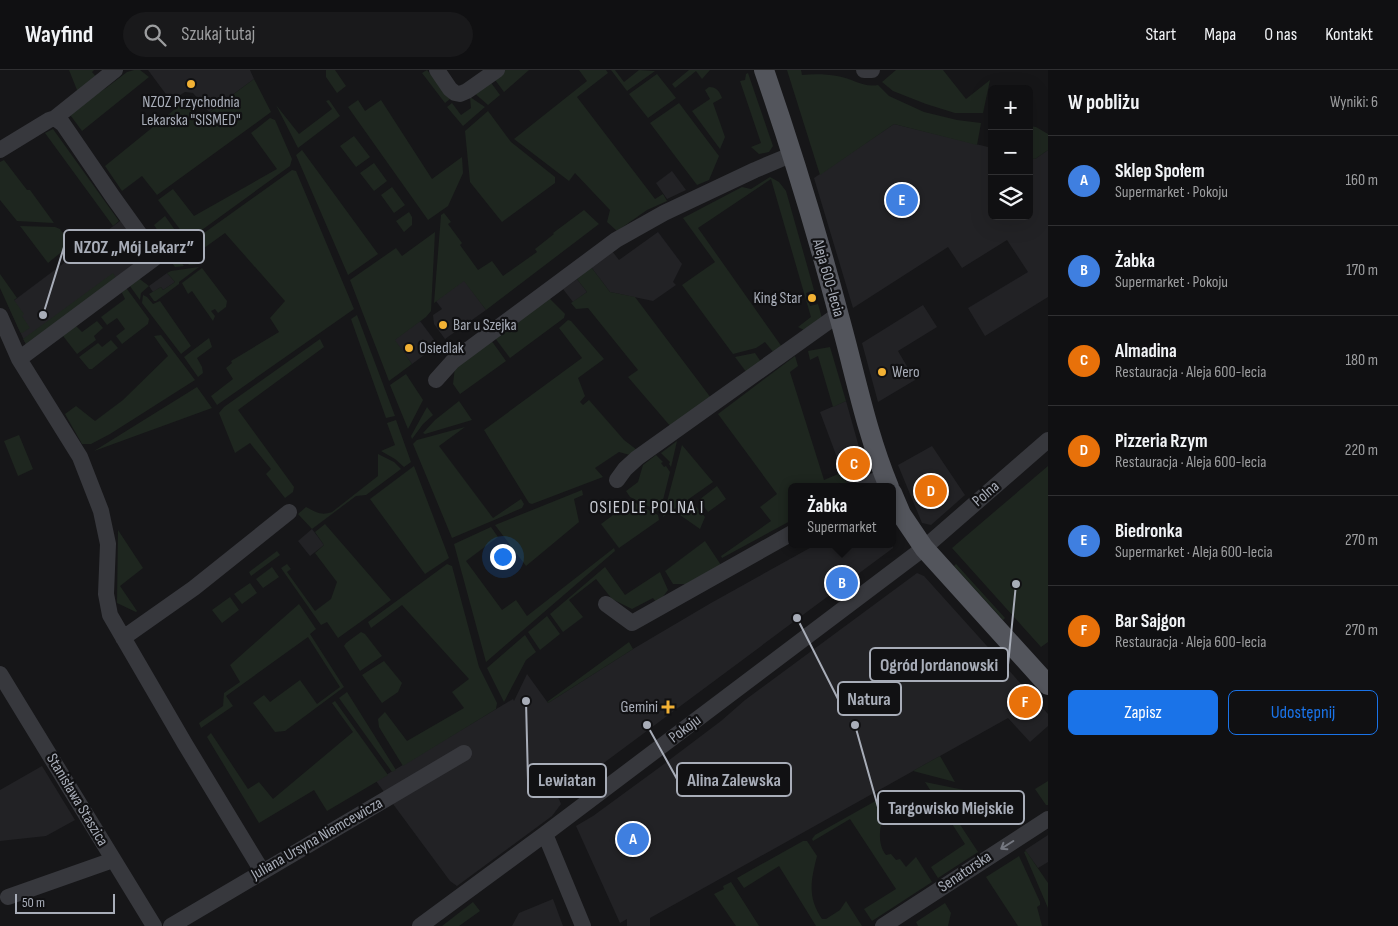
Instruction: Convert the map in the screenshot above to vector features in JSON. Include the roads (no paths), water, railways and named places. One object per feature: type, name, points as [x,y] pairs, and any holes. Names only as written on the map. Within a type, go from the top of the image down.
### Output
[{"type":"main road","name":"Aleja 600-lecia","points":[[764,70],[793,154],[839,314],[872,440],[888,483]]},
{"type":"main road","name":"Aleja 600-lecia","points":[[896,502],[901,514],[924,548],[1048,685]]},
{"type":"street","points":[[0,150],[55,118],[115,70]]},
{"type":"street","points":[[437,70],[450,89],[460,94],[497,70]]},
{"type":"street","points":[[864,70],[872,70]]},
{"type":"street","points":[[19,359],[156,256],[112,197],[63,124],[55,118]]},
{"type":"street","points":[[436,380],[453,361],[616,240],[671,209],[793,154]]},
{"type":"street","points":[[617,480],[636,458],[839,314]]},
{"type":"street","points":[[0,316],[19,359],[80,458],[101,511],[108,544],[106,594],[110,615],[262,871]]},
{"type":"street","name":"Polna","points":[[924,548],[1048,440]]},
{"type":"street","points":[[123,638],[194,588],[290,512]]},
{"type":"street","points":[[606,604],[632,624],[788,535]]},
{"type":"street","name":"Pokoju","points":[[420,926],[924,548]]},
{"type":"street","name":"Stanisława Staszica","points":[[0,674],[154,926]]},
{"type":"street","name":"Juliana Ursyna Niemcewicza","points":[[171,926],[464,753]]},
{"type":"street","name":"Senatorska","points":[[883,926],[1048,819]]},
{"type":"street","points":[[545,834],[583,926]]},
{"type":"street","points":[[8,897],[113,860]]},
{"type":"place","name":"NZOZ Przychodnia Lekarska \"SISMED\"","points":[[191,84]]},
{"type":"place","name":"Biedronka","points":[[902,200]]},
{"type":"place","name":"King Star","points":[[812,298]]},
{"type":"place","name":"NZOZ „Mój Lekarz”","points":[[43,315]]},
{"type":"place","name":"Bar u Szejka","points":[[443,325]]},
{"type":"place","name":"Osiedlak","points":[[409,348]]},
{"type":"place","name":"Wero","points":[[882,372]]},
{"type":"place","name":"Almadina","points":[[854,464]]},
{"type":"place","name":"Pizzeria Rzym","points":[[931,491]]},
{"type":"place","name":"Żabka","points":[[842,583]]},
{"type":"place","name":"Ogród Jordanowski","points":[[1016,584]]},
{"type":"place","name":"Natura","points":[[797,618]]},
{"type":"place","name":"Lewiatan","points":[[526,701]]},
{"type":"place","name":"Bar Sajgon","points":[[1025,702]]},
{"type":"place","name":"Gemini","points":[[668,707]]},
{"type":"place","name":"Alina Zalewska","points":[[647,725]]},
{"type":"place","name":"Targowisko Miejskie","points":[[855,725]]},
{"type":"place","name":"Sklep Społem","points":[[633,839]]},
{"type":"district","name":"OSIEDLE POLNA I","points":[[647,507]]}]
